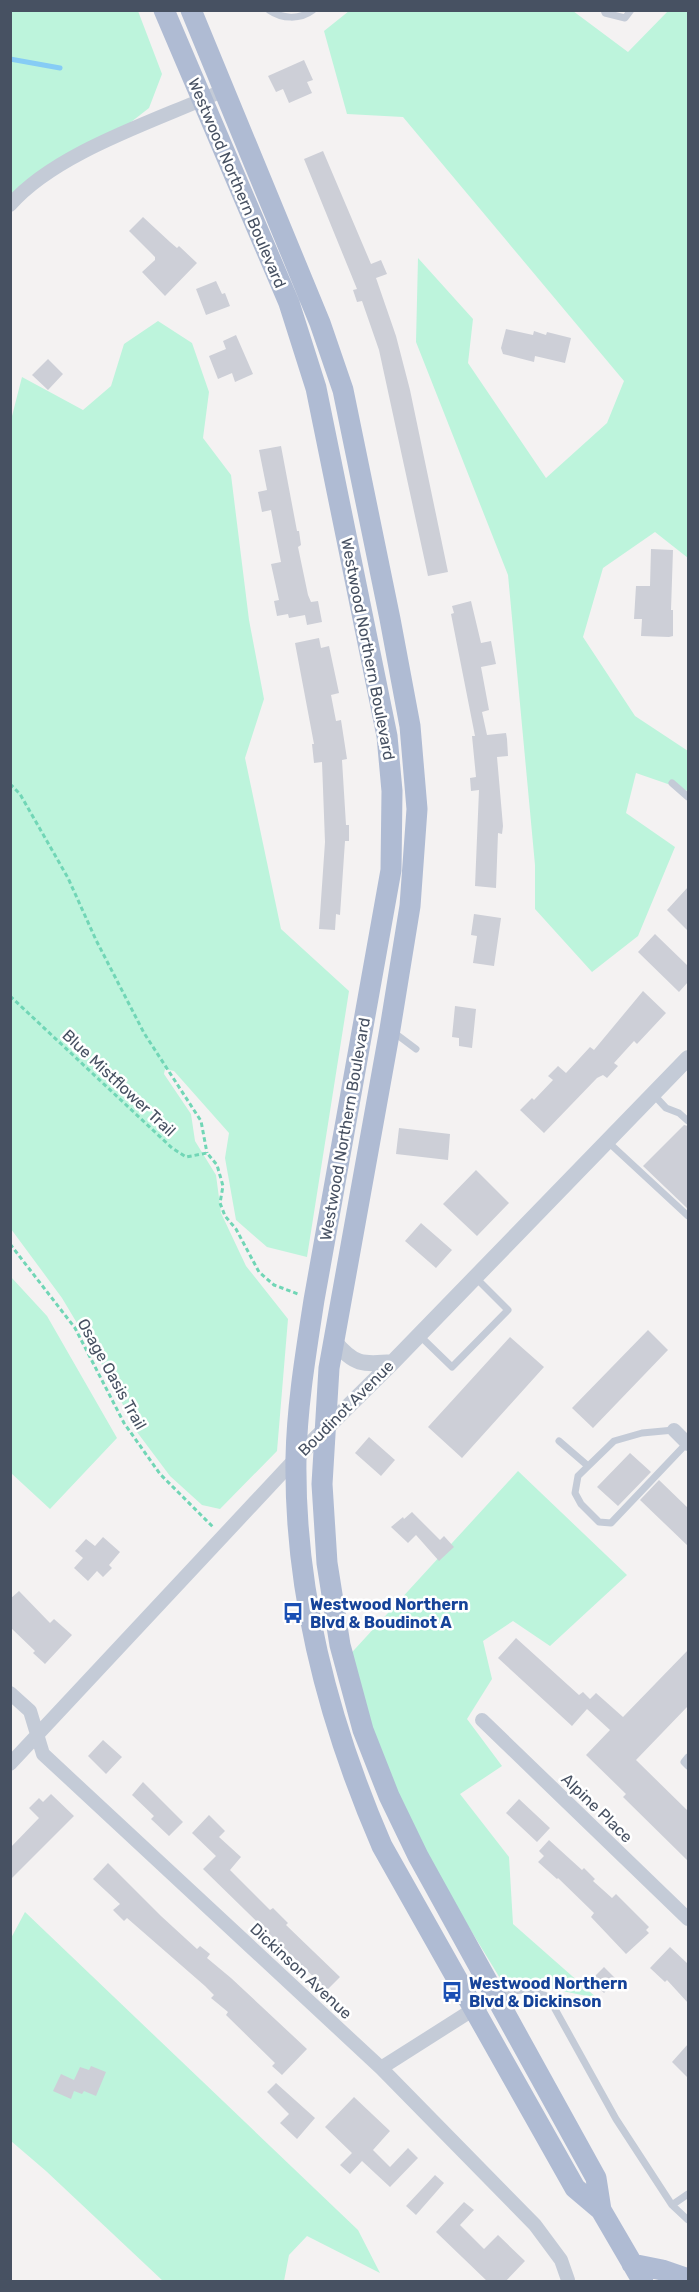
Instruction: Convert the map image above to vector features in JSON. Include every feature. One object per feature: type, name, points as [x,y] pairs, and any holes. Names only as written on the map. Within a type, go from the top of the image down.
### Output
[{"type":"main road","name":"Westwood Northern Boulevard","points":[[164,10],[289,303],[316,388],[377,620],[410,726],[417,809],[410,906],[329,1368],[322,1484],[330,1584],[340,1645],[363,1730],[363,1765],[382,1846],[575,2188],[601,2210]]},
{"type":"main road","name":"Westwood Northern Boulevard","points":[[191,10],[326,340],[343,390],[377,620],[392,791],[391,870],[314,1300],[304,1362],[296,1458],[300,1543],[322,1678],[363,1765],[418,1856],[596,2178],[601,2210],[634,2276]]},
{"type":"main road","points":[[364,1024],[390,1029]]},
{"type":"main road","points":[[634,2276],[662,2270],[688,2279]]},
{"type":"street","points":[[10,205],[23,190],[56,167],[108,140],[224,90]]},
{"type":"street","name":"Boudinot Avenue","points":[[10,1764],[296,1458],[393,1362],[688,1058]]},
{"type":"street","points":[[334,1341],[350,1359],[360,1364],[393,1362]]},
{"type":"street","points":[[674,1431],[688,1443]]},
{"type":"street","name":"Dickinson Avenue","points":[[10,1693],[30,1711],[43,1754],[381,2068],[535,2225],[561,2260],[567,2281]]},
{"type":"street","name":"Alpine Place","points":[[482,1720],[688,1919]]},
{"type":"street","points":[[381,2068],[496,1995]]},
{"type":"lane","points":[[269,10],[283,16],[302,17],[313,10]]},
{"type":"lane","points":[[604,10],[605,13],[625,18],[631,10]]},
{"type":"lane","points":[[304,348],[326,340]]},
{"type":"lane","points":[[672,783],[688,797]]},
{"type":"lane","points":[[390,1029],[416,1049]]},
{"type":"lane","points":[[653,1094],[666,1108],[679,1113],[688,1121]]},
{"type":"lane","points":[[607,1141],[688,1216]]},
{"type":"lane","points":[[419,1335],[452,1367],[508,1310],[475,1277]]},
{"type":"lane","points":[[674,1431],[623,1437],[614,1441],[578,1476],[575,1483],[576,1493],[581,1504],[599,1522],[610,1524],[688,1443]]},
{"type":"lane","points":[[559,1441],[588,1466]]},
{"type":"lane","points":[[688,1757],[684,1762],[688,1766]]},
{"type":"lane","points":[[496,1995],[535,1989],[543,1992],[550,2000],[616,2119],[672,2205],[688,2220]]},
{"type":"lane","points":[[672,2205],[688,2193]]},
{"type":"path","points":[[10,784],[20,794],[68,878],[96,940],[144,1033],[201,1121],[207,1153],[217,1165],[223,1186],[220,1203],[225,1216],[236,1229],[259,1272],[274,1285],[314,1300]]},
{"type":"path","name":"Blue Mistflower Trail","points":[[10,996],[172,1148],[186,1156],[207,1153]]},
{"type":"path","name":"Osage Oasis Trail","points":[[10,1244],[75,1328],[124,1424],[160,1474],[224,1537]]},
{"type":"green space","points":[[11,11],[138,11],[162,74],[149,108],[108,140],[11,205]]},
{"type":"green space","points":[[349,11],[573,11],[628,52],[668,11],[688,11],[688,558],[655,532],[603,568],[583,637],[635,716],[688,751],[688,791],[636,773],[626,813],[675,847],[638,936],[592,972],[535,909],[535,865],[508,575],[416,342],[418,258],[473,319],[468,363],[546,478],[607,423],[624,381],[403,117],[347,114],[324,31]]},
{"type":"green space","points":[[158,321],[192,343],[209,392],[203,438],[231,475],[249,620],[264,699],[245,758],[281,929],[349,991],[307,1257],[267,1247],[236,1220],[225,1158],[229,1133],[174,1071],[165,1069],[164,1074],[191,1114],[195,1141],[216,1175],[221,1213],[246,1266],[288,1319],[277,1451],[220,1509],[202,1505],[170,1476],[137,1432],[105,1370],[62,1298],[11,1229],[11,420],[22,377],[83,410],[111,386],[124,344]]},
{"type":"green space","points":[[11,1277],[47,1316],[117,1438],[50,1509],[11,1473]]},
{"type":"green space","points":[[518,1471],[627,1575],[550,1646],[513,1621],[483,1641],[492,1679],[467,1719],[502,1766],[460,1794],[509,1857],[513,1924],[597,1998],[532,1985],[509,1993],[389,1796],[344,1661]]},
{"type":"green space","points":[[25,1912],[358,2230],[380,2273],[307,2236],[289,2255],[284,2281],[163,2281],[11,2141],[10,1940]]},
{"type":"building","points":[[304,60],[313,80],[307,82],[312,93],[289,103],[283,89],[276,92],[268,76]]},
{"type":"building","points":[[323,151],[371,264],[381,260],[387,274],[376,278],[396,336],[410,390],[448,572],[428,576],[379,350],[362,301],[357,302],[353,290],[357,289],[304,159]]},
{"type":"building","points":[[143,217],[197,263],[165,296],[142,272],[155,260],[155,257],[129,231]]},
{"type":"building","points":[[216,281],[222,294],[225,293],[230,306],[206,315],[196,289]]},
{"type":"building","points":[[506,329],[533,335],[534,331],[546,335],[547,332],[571,338],[565,363],[535,356],[534,362],[503,354],[501,348]]},
{"type":"building","points":[[236,335],[253,374],[235,382],[232,373],[218,379],[209,356],[226,349],[223,341]]},
{"type":"building","points":[[48,359],[63,374],[48,390],[32,375]]},
{"type":"building","points":[[281,446],[297,531],[299,531],[301,545],[298,547],[308,595],[311,602],[318,601],[322,622],[307,625],[305,615],[289,618],[288,614],[277,616],[274,601],[279,600],[271,564],[281,562],[271,510],[262,512],[258,492],[267,490],[259,450]]},
{"type":"building","points":[[651,549],[673,550],[671,610],[673,610],[673,636],[669,637],[641,636],[642,619],[634,619],[636,586],[650,586]]},
{"type":"building","points":[[471,601],[481,643],[491,641],[496,664],[481,667],[489,710],[482,712],[487,735],[506,733],[507,739],[508,756],[497,757],[503,826],[502,834],[498,833],[496,888],[475,886],[479,790],[471,791],[470,778],[476,777],[472,736],[475,736],[451,614],[454,613],[452,606]]},
{"type":"building","points":[[319,638],[321,648],[329,646],[339,693],[331,695],[336,721],[341,720],[347,759],[342,760],[349,841],[345,841],[340,915],[336,914],[335,930],[319,929],[325,842],[322,762],[314,763],[312,744],[314,744],[295,643]]},
{"type":"building","points":[[688,887],[688,931],[667,910]]},
{"type":"building","points":[[474,914],[501,918],[494,966],[473,963],[477,936],[471,935]]},
{"type":"building","points":[[655,934],[688,966],[688,982],[679,992],[638,952]]},
{"type":"building","points":[[643,991],[666,1013],[637,1044],[634,1041],[614,1063],[618,1066],[607,1078],[603,1075],[597,1078],[544,1133],[520,1110],[532,1098],[534,1100],[553,1080],[548,1076],[558,1066],[566,1073],[590,1047],[594,1050]]},
{"type":"building","points":[[455,1006],[476,1009],[472,1048],[459,1046],[459,1038],[452,1037]]},
{"type":"building","points":[[684,1125],[688,1126],[688,1209],[643,1166]]},
{"type":"building","points":[[399,1128],[450,1134],[448,1160],[396,1154]]},
{"type":"building","points":[[476,1170],[509,1203],[477,1236],[443,1204]]},
{"type":"building","points":[[421,1223],[452,1250],[436,1268],[405,1241]]},
{"type":"building","points":[[648,1330],[668,1350],[593,1428],[572,1408]]},
{"type":"building","points":[[510,1337],[544,1367],[462,1458],[428,1427]]},
{"type":"building","points":[[369,1437],[395,1460],[381,1476],[355,1453]]},
{"type":"building","points":[[630,1453],[651,1472],[618,1506],[597,1487]]},
{"type":"building","points":[[659,1480],[688,1508],[688,1546],[640,1500]]},
{"type":"building","points":[[412,1512],[440,1540],[444,1536],[454,1547],[439,1561],[416,1535],[408,1543],[391,1527]]},
{"type":"building","points":[[103,1537],[120,1552],[109,1565],[112,1568],[103,1577],[97,1571],[88,1581],[74,1568],[83,1558],[75,1551],[86,1539],[95,1546]]},
{"type":"building","points":[[19,1591],[50,1623],[54,1619],[72,1635],[45,1664],[10,1627],[10,1599]]},
{"type":"building","points":[[516,1638],[579,1695],[583,1692],[590,1699],[596,1693],[623,1717],[688,1650],[688,1706],[636,1760],[688,1811],[688,1861],[623,1797],[626,1794],[586,1755],[610,1730],[587,1709],[572,1726],[498,1658]]},
{"type":"building","points":[[103,1740],[122,1757],[106,1774],[88,1756]]},
{"type":"building","points":[[143,1782],[183,1822],[169,1836],[151,1819],[154,1816],[132,1795]]},
{"type":"building","points":[[51,1794],[74,1816],[10,1880],[10,1848],[39,1818],[29,1808],[39,1798],[43,1802]]},
{"type":"building","points":[[519,1799],[550,1828],[537,1842],[506,1813]]},
{"type":"building","points":[[209,1815],[225,1831],[219,1837],[241,1857],[230,1870],[270,1910],[273,1908],[288,1923],[286,1925],[340,1977],[327,1990],[203,1869],[216,1856],[192,1833]]},
{"type":"building","points":[[549,1840],[582,1870],[584,1868],[595,1879],[593,1881],[612,1898],[616,1894],[649,1927],[646,1930],[649,1933],[626,1954],[591,1917],[594,1913],[538,1862],[544,1856],[539,1851]]},
{"type":"building","points":[[108,1863],[197,1949],[200,1946],[210,1954],[207,1958],[307,2049],[282,2075],[272,2066],[275,2063],[226,2015],[228,2012],[211,1998],[214,1995],[205,1986],[127,1918],[124,1921],[113,1910],[120,1904],[93,1879]]},
{"type":"building","points":[[670,1947],[688,1964],[688,2003],[667,1980],[665,1982],[650,1968]]},
{"type":"building","points":[[604,1967],[617,1980],[604,1993],[591,1980]]},
{"type":"building","points":[[688,2044],[688,2078],[672,2062]]},
{"type":"building","points":[[91,2066],[106,2072],[96,2096],[84,2091],[82,2094],[74,2091],[71,2099],[53,2091],[61,2074],[74,2080],[80,2067],[89,2070]]},
{"type":"building","points":[[276,2083],[315,2118],[297,2139],[280,2123],[289,2114],[267,2092]]},
{"type":"building","points":[[354,2097],[390,2131],[373,2150],[390,2167],[408,2148],[418,2158],[390,2187],[362,2161],[350,2174],[340,2165],[352,2153],[325,2127]]},
{"type":"building","points":[[435,2175],[444,2183],[416,2215],[406,2206]]},
{"type":"building","points":[[464,2202],[474,2210],[460,2225],[484,2249],[498,2235],[525,2261],[505,2282],[488,2282],[436,2232]]},
{"type":"waterway","points":[[10,59],[60,68]]},
{"type":"place","name":"Westwood Northern Blvd & Boudinot A","points":[[293,1613]]},
{"type":"place","name":"Westwood Northern Blvd & Dickinson","points":[[452,1992]]}]
